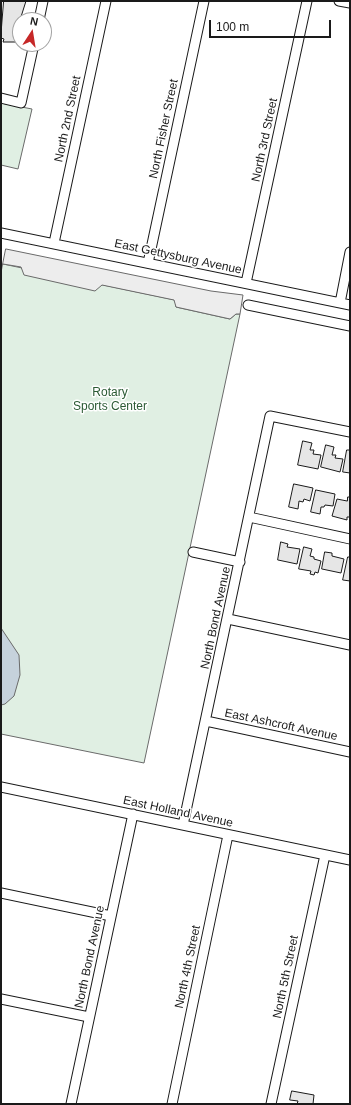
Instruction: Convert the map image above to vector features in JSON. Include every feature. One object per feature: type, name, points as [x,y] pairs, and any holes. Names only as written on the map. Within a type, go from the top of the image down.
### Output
[{"type":"street","points":[[41,12],[43,1]]},
{"type":"street","name":"North 2nd Street","points":[[54,243],[106,1]]},
{"type":"street","name":"North Fisher Street","points":[[148,263],[204,1]]},
{"type":"street","name":"North 3rd Street","points":[[246,283],[307,1]]},
{"type":"street","points":[[339,1],[350,3]]},
{"type":"street","points":[[1,98],[20,103],[32,52]]},
{"type":"street","name":"East Gettysburg Avenue","points":[[1,233],[350,305]]},
{"type":"street","points":[[340,303],[350,252]]},
{"type":"street","points":[[248,304],[350,326]]},
{"type":"street","name":"North Bond Avenue","points":[[183,825],[250,517],[270,416],[350,432]]},
{"type":"street","points":[[250,517],[350,539]]},
{"type":"street","points":[[193,552],[240,562]]},
{"type":"street","points":[[228,619],[350,645]]},
{"type":"street","name":"East Ashcroft Avenue","points":[[206,721],[350,752]]},
{"type":"street","name":"East Holland Avenue","points":[[1,787],[350,860]]},
{"type":"street","name":"North Bond Avenue","points":[[71,1104],[133,814]]},
{"type":"street","name":"North 4th Street","points":[[172,1104],[228,835]]},
{"type":"street","name":"North 5th Street","points":[[271,1104],[325,855]]},
{"type":"street","points":[[1,893],[111,916]]},
{"type":"street","points":[[1,999],[89,1017]]},
{"type":"green space","points":[[1,103],[32,109],[18,169],[1,165]]},
{"type":"green space","name":"Rotary Sports Center","points":[[3,264],[175,300],[176,307],[230,319],[236,314],[240,314],[144,763],[1,734],[1,273]]},
{"type":"shaded area","points":[[6,249],[211,291],[243,295],[240,314],[236,314],[230,319],[176,307],[174,300],[102,285],[95,291],[24,275],[21,267],[3,264]]},
{"type":"shaded area","points":[[1,628],[19,655],[20,675],[14,696],[5,704],[1,705]]},
{"type":"building","points":[[4,1],[26,1],[23,12],[12,12],[12,42],[3,42],[4,39],[1,38]]},
{"type":"building","points":[[303,441],[312,443],[310,450],[314,450],[313,454],[321,455],[318,469],[298,465]]},
{"type":"building","points":[[326,445],[334,447],[332,455],[336,455],[335,458],[343,459],[340,472],[321,467]]},
{"type":"building","points":[[347,450],[350,450],[350,473],[343,472]]},
{"type":"building","points":[[294,484],[313,488],[310,501],[304,499],[303,502],[299,501],[298,509],[289,507]]},
{"type":"building","points":[[316,490],[335,494],[333,506],[325,505],[324,507],[321,507],[320,514],[311,512]]},
{"type":"building","points":[[348,497],[350,497],[350,517],[347,517],[347,520],[332,516],[337,499],[347,501]]},
{"type":"building","points":[[281,542],[288,544],[287,547],[300,549],[297,564],[278,560]]},
{"type":"building","points":[[304,547],[312,549],[310,556],[321,561],[318,573],[315,572],[314,575],[310,574],[311,571],[299,569]]},
{"type":"building","points":[[325,552],[332,553],[332,556],[344,559],[341,573],[322,569]]},
{"type":"building","points":[[348,557],[350,557],[350,581],[343,580]]},
{"type":"building","points":[[292,1091],[314,1095],[313,1104],[297,1104],[298,1101],[290,1100]]}]
